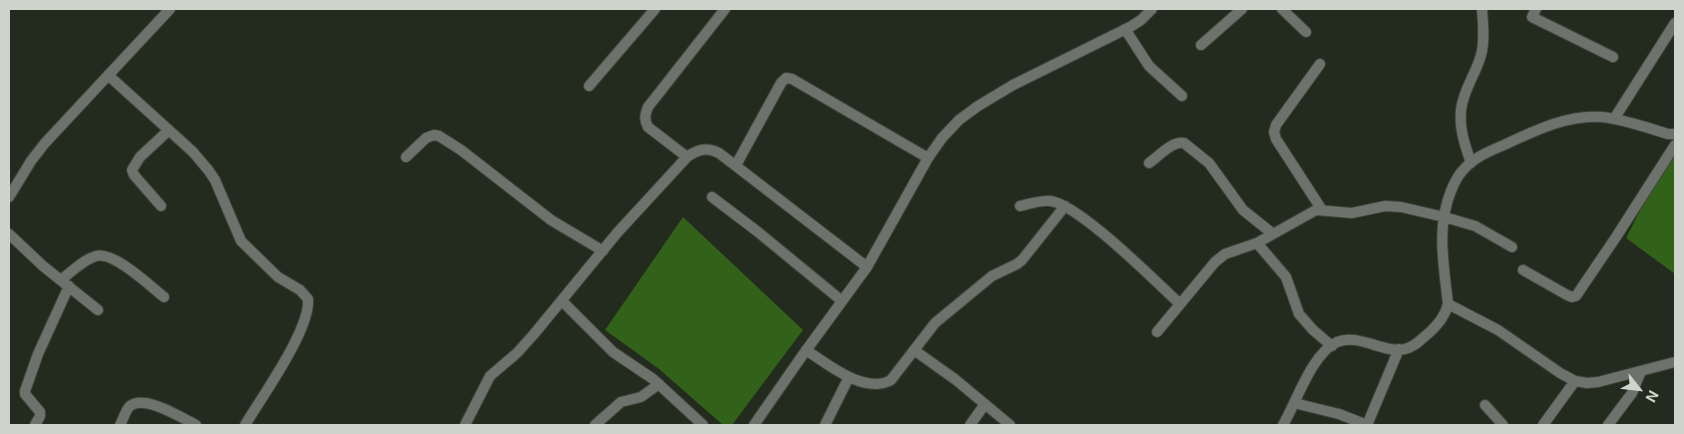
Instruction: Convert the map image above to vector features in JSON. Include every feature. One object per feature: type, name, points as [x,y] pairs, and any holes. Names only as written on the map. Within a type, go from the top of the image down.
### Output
[{"type":"street","points":[[9,196],[45,143],[170,9]]},
{"type":"street","points":[[589,86],[655,9]]},
{"type":"street","points":[[687,157],[648,127],[645,121],[645,114],[648,107],[725,9]]},
{"type":"street","points":[[754,425],[867,267],[928,158],[942,138],[959,120],[1013,85],[1125,30],[1141,20],[1152,9]]},
{"type":"street","points":[[1201,45],[1242,9]]},
{"type":"street","points":[[1282,9],[1306,32]]},
{"type":"street","points":[[1471,163],[1462,136],[1461,109],[1463,99],[1481,56],[1482,9]]},
{"type":"street","points":[[1536,9],[1532,17],[1613,57]]},
{"type":"street","points":[[1614,119],[1675,23]]},
{"type":"street","points":[[1125,30],[1148,66],[1182,96]]},
{"type":"street","points":[[1320,64],[1276,125],[1274,132],[1276,139],[1322,210]]},
{"type":"street","points":[[108,76],[193,152],[215,180],[241,241],[278,277],[300,290],[308,299],[307,313],[296,342],[245,425]]},
{"type":"street","points":[[736,165],[781,83],[786,78],[792,78],[928,158]]},
{"type":"street","points":[[1283,425],[1305,380],[1318,360],[1336,343],[1346,340],[1358,340],[1404,350],[1414,346],[1440,322],[1446,313],[1448,304],[1442,238],[1444,216],[1454,184],[1464,168],[1479,156],[1540,128],[1584,117],[1614,119],[1668,134],[1675,134]]},
{"type":"street","points":[[161,206],[134,175],[132,170],[140,157],[169,130]]},
{"type":"street","points":[[406,157],[426,138],[434,135],[439,136],[551,220],[603,251]]},
{"type":"street","points":[[1149,163],[1174,144],[1184,143],[1209,162],[1243,210],[1273,234]]},
{"type":"street","points":[[1523,270],[1572,297],[1576,296],[1675,145]]},
{"type":"street","points":[[464,425],[490,376],[524,345],[603,251],[687,157],[695,151],[702,149],[712,150],[736,165],[867,267]]},
{"type":"street","points":[[712,196],[842,301]]},
{"type":"street","points":[[1020,206],[1048,200],[1065,206],[1086,220],[1125,252],[1180,304]]},
{"type":"street","points":[[806,350],[848,376],[868,383],[886,383],[891,380],[935,323],[992,276],[1017,264],[1065,206]]},
{"type":"street","points":[[1157,332],[1215,262],[1224,254],[1257,243],[1316,210],[1352,213],[1385,206],[1401,207],[1444,216],[1475,226],[1512,248]]},
{"type":"street","points":[[9,234],[98,310]]},
{"type":"street","points":[[1257,243],[1286,277],[1299,314],[1313,330],[1332,346]]},
{"type":"street","points":[[35,425],[40,412],[25,394],[65,283],[92,258],[104,255],[118,262],[164,297]]},
{"type":"street","points":[[562,301],[613,352],[659,384],[704,425]]},
{"type":"street","points":[[1448,304],[1498,330],[1560,373],[1575,381],[1598,382],[1675,362]]},
{"type":"street","points":[[1294,403],[1339,414],[1367,425],[1399,349]]},
{"type":"street","points":[[914,350],[956,380],[1010,425]]},
{"type":"street","points":[[1610,425],[1632,393],[1641,371]]},
{"type":"street","points":[[825,425],[848,376]]},
{"type":"street","points":[[1543,425],[1575,381]]},
{"type":"street","points":[[595,425],[621,402],[641,396],[659,384]]},
{"type":"street","points":[[120,425],[126,411],[135,404],[157,406],[170,410],[196,425]]},
{"type":"street","points":[[970,425],[985,404]]},
{"type":"street","points":[[1485,405],[1503,425]]},
{"type":"shaded area","points":[[1675,157],[1675,274],[1626,238],[1646,199],[1671,160]]},
{"type":"shaded area","points":[[683,217],[803,330],[732,425],[723,425],[659,369],[605,330]]}]
